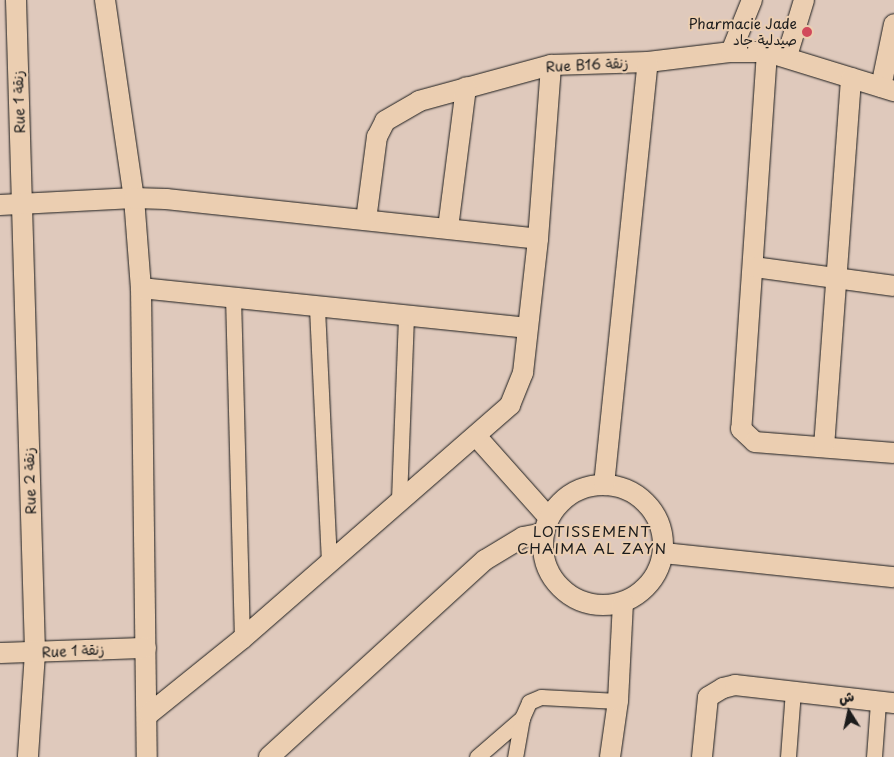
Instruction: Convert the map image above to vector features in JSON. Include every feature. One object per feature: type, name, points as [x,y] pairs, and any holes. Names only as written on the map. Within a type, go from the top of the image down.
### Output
[{"type":"street","name":"Rue 1 زنقة","points":[[16,0],[22,204]]},
{"type":"street","points":[[105,0],[134,198],[142,288],[146,648],[149,714],[148,757]]},
{"type":"street","points":[[731,52],[752,0]]},
{"type":"street","points":[[787,56],[804,0]]},
{"type":"street","points":[[887,89],[894,24]]},
{"type":"street","name":"Rue B16 زنقة","points":[[366,220],[377,136],[384,121],[420,101],[551,65],[648,62],[731,52],[767,52],[787,56],[887,89]]},
{"type":"street","points":[[767,52],[754,267],[740,429],[755,442],[894,452]]},
{"type":"street","points":[[604,485],[648,62]]},
{"type":"street","points":[[149,714],[242,639],[398,499],[476,436],[510,405],[520,386],[538,239],[551,65]]},
{"type":"street","points":[[824,447],[838,280],[851,78]]},
{"type":"street","points":[[448,228],[466,87]]},
{"type":"street","points":[[0,205],[134,198],[448,228],[538,239]]},
{"type":"street","name":"Rue 2 زنقة","points":[[22,204],[35,653],[28,757]]},
{"type":"street","points":[[754,267],[838,280],[894,286]]},
{"type":"street","points":[[142,288],[234,296],[317,308],[526,328]]},
{"type":"street","points":[[234,296],[242,639]]},
{"type":"street","points":[[317,308],[329,562]]},
{"type":"street","points":[[398,499],[406,317]]},
{"type":"street","points":[[268,757],[485,560],[523,537],[546,526],[572,494],[604,485],[624,488],[642,498],[655,514],[663,532],[664,553],[651,584],[623,603],[605,606],[587,604],[571,596],[557,584],[547,569],[543,552],[546,526],[476,436]]},
{"type":"street","points":[[664,553],[894,577]]},
{"type":"street","points":[[610,757],[618,701],[623,603]]},
{"type":"street","name":"Rue 1 زنقة","points":[[0,653],[146,648]]},
{"type":"street","points":[[702,757],[708,698],[714,692],[735,685],[886,702],[874,757]]},
{"type":"street","points":[[788,757],[793,691]]},
{"type":"street","points":[[515,757],[522,718],[529,702],[541,697],[618,701]]},
{"type":"street","points":[[476,757],[522,718]]},
{"type":"place","name":"Pharmacie Jade صيدلية جاد","points":[[807,32]]},
{"type":"district","name":"LOTISSEMENT CHAIMA AL ZAYN","points":[[592,538]]}]
